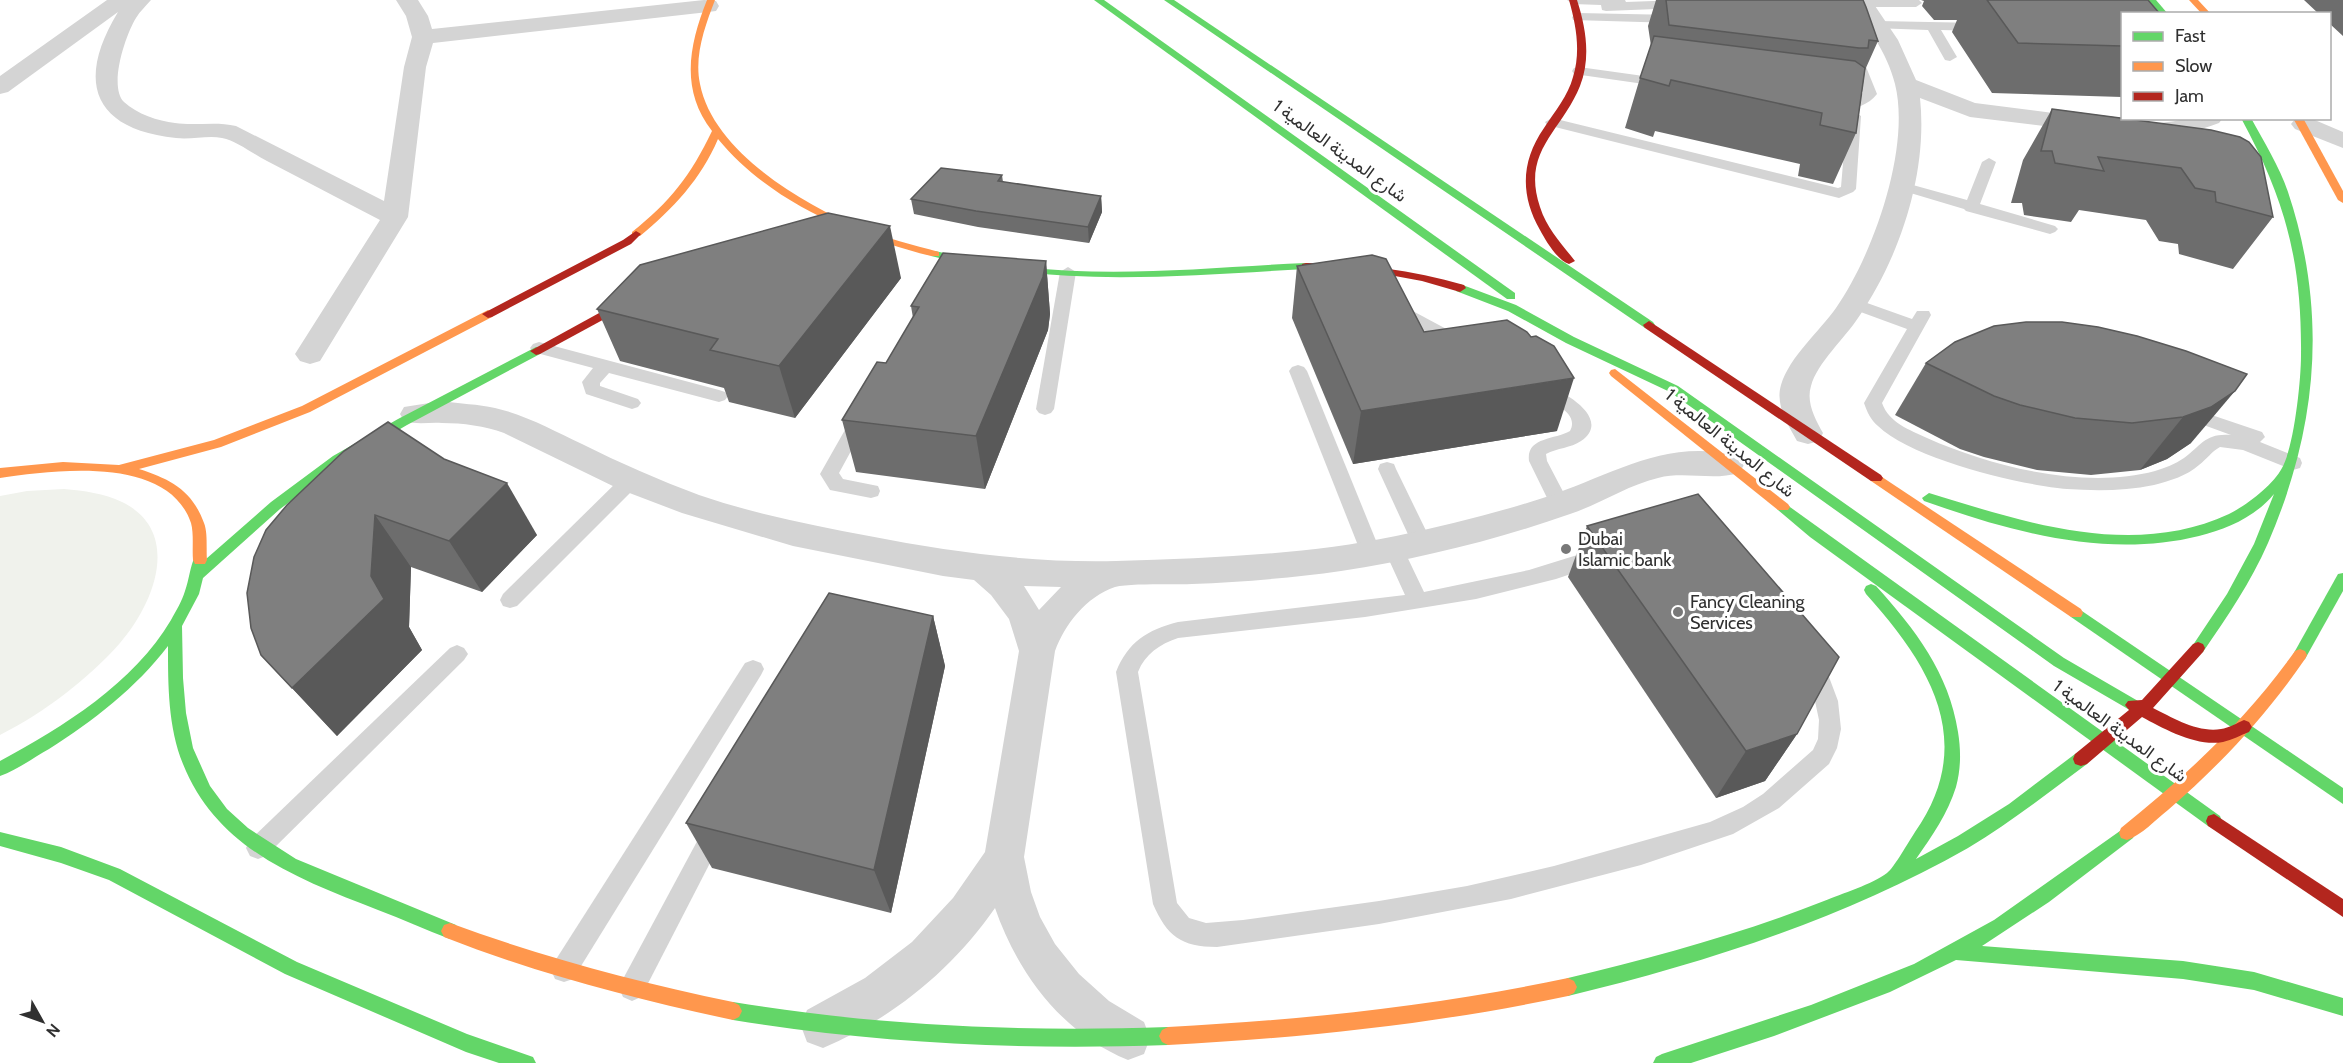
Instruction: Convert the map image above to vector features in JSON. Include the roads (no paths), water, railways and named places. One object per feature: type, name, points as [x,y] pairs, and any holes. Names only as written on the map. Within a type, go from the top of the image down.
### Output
[{"type":"street","points":[[0,87],[88,21],[122,0]]},
{"type":"street","points":[[140,0],[118,29],[108,62],[107,88],[116,107],[138,121],[156,127],[177,131],[227,131],[395,217]]},
{"type":"street","points":[[310,354],[395,217],[415,67],[420,57],[423,37],[417,16],[407,0]]},
{"type":"street","name":"شارع المدينة العالمية 1","points":[[1098,0],[1579,344],[1815,533],[2175,794],[2343,909]]},
{"type":"street","name":"شارع المدينة العالمية 1","points":[[1168,0],[1943,522],[2343,797]]},
{"type":"street","points":[[2193,0],[2205,12]]},
{"type":"street","points":[[1808,433],[1799,416],[1795,400],[1796,385],[1853,303],[1886,240],[1901,189],[1908,154],[1910,126],[1906,84],[1894,54],[1878,25],[1861,2]]},
{"type":"street","points":[[423,37],[709,3],[695,44],[693,78],[697,96],[716,132],[757,172],[783,191],[847,226],[885,240],[956,259],[992,265],[1068,272],[1160,274],[1318,266],[1396,272],[1451,286],[1509,307],[1579,344],[1643,372],[1693,401],[2059,662],[2140,708],[2181,727],[2206,735],[2220,736],[2244,727]]},
{"type":"street","points":[[1575,7],[1582,39],[1579,71],[1575,86],[1537,146],[1530,165],[1528,186],[1533,209],[1545,232],[1563,256],[1612,301]]},
{"type":"street","points":[[1906,84],[1970,110],[2141,131],[2179,129],[2205,120]]},
{"type":"street","points":[[1910,126],[1936,115],[1970,110]]},
{"type":"street","points":[[175,625],[178,720],[184,749],[195,776],[211,802],[232,827],[258,848],[289,866],[448,931],[564,970],[632,988],[725,1009],[823,1026],[1004,1038],[1128,1038],[1261,1031],[1465,1008],[1563,990],[1657,967],[1746,940],[1894,877],[1959,843],[2019,806],[2103,742],[2172,679],[2215,624],[2250,569],[2275,515],[2294,457],[2303,415],[2308,369],[2308,325],[2304,282],[2285,203],[2266,153],[2247,120]]},
{"type":"street","points":[[2300,121],[2343,141]]},
{"type":"street","points":[[2300,121],[2343,200]]},
{"type":"street","points":[[2141,131],[2196,149]]},
{"type":"street","points":[[124,468],[217,444],[306,410],[627,242],[662,214],[689,186],[707,158],[716,132]]},
{"type":"street","points":[[2252,177],[2285,203]]},
{"type":"street","points":[[842,240],[885,240]]},
{"type":"street","points":[[198,574],[250,526],[303,484],[358,447],[415,414],[651,288]]},
{"type":"street","points":[[415,414],[442,412],[493,418],[515,425],[630,481],[693,505],[793,534],[984,569],[1025,573],[1112,574],[1286,565],[1396,549],[1485,528],[1560,505],[1659,466],[1693,463],[1728,465]]},
{"type":"street","points":[[1857,466],[1959,510],[2052,533],[2105,539],[2167,537],[2191,533],[2231,519],[2262,499],[2294,457]]},
{"type":"street","points":[[0,473],[64,464],[95,464],[124,468],[147,475],[166,484],[182,497],[194,513],[200,531],[202,552],[198,574],[189,599],[175,625],[148,660],[113,695],[70,729],[0,769]]},
{"type":"street","points":[[1815,533],[1914,638],[1933,668],[1946,699],[1952,731],[1953,763],[1946,793],[1932,820],[1894,877]]},
{"type":"street","points":[[984,569],[1014,596],[1025,613],[1037,651]]},
{"type":"street","points":[[1112,574],[1091,583],[1071,596],[1044,630],[1037,651],[1004,857],[1010,892],[1022,926],[1040,959],[1072,996],[1094,1016],[1128,1038]]},
{"type":"street","points":[[1662,1063],[1763,1032],[1863,994],[1955,952],[2036,900],[2101,854],[2175,794],[2244,727],[2297,659],[2343,578]]},
{"type":"street","points":[[0,839],[61,855],[114,874],[291,968],[465,1043],[527,1063]]},
{"type":"street","points":[[823,1026],[863,1005],[933,953],[962,923],[986,890],[1004,857]]},
{"type":"street","points":[[1955,952],[2182,970],[2254,981],[2343,1007]]},
{"type":"lane","points":[[1861,2],[1916,3]]},
{"type":"lane","points":[[1575,7],[1691,4]]},
{"type":"lane","points":[[1575,7],[1638,18],[1685,19]]},
{"type":"lane","points":[[1878,25],[1989,27]]},
{"type":"lane","points":[[1932,26],[1950,57]]},
{"type":"lane","points":[[1815,102],[1837,105],[1855,104],[1870,94],[1847,40]]},
{"type":"lane","points":[[1579,71],[1678,84]]},
{"type":"lane","points":[[1552,122],[1839,193],[1848,189],[1854,117],[1848,110],[1837,105]]},
{"type":"lane","points":[[1971,208],[1989,162]]},
{"type":"lane","points":[[1901,189],[2049,229]]},
{"type":"lane","points":[[944,279],[956,259]]},
{"type":"lane","points":[[1045,409],[1068,272]]},
{"type":"lane","points":[[1381,302],[1402,310],[1473,351]]},
{"type":"lane","points":[[1853,303],[1920,321],[1875,396],[1873,403],[1875,410],[1880,418],[1898,432],[1960,459],[2026,476],[2109,483],[2152,478],[2174,471],[2191,462],[2207,446],[2222,441],[2294,457]]},
{"type":"lane","points":[[539,348],[719,396]]},
{"type":"lane","points":[[605,366],[591,382],[592,390],[632,403]]},
{"type":"lane","points":[[1298,370],[1396,549],[1418,602]]},
{"type":"lane","points":[[1524,380],[1572,408],[1581,418],[1580,433],[1574,438],[1544,446],[1537,452],[1538,461],[1560,505]]},
{"type":"lane","points":[[871,401],[829,474],[837,485],[871,491]]},
{"type":"lane","points":[[2167,405],[2294,457]]},
{"type":"lane","points":[[1387,469],[1396,549]]},
{"type":"lane","points":[[510,600],[630,481]]},
{"type":"lane","points":[[1685,527],[1701,528],[1715,536],[1821,683],[1832,722],[1829,741],[1821,757],[1807,771],[1781,794],[1751,814],[1715,830],[1587,870],[1463,899],[1337,919],[1207,934],[1185,930],[1176,923],[1165,904],[1126,672],[1131,660],[1150,640],[1178,630],[1418,602],[1532,577],[1637,546],[1685,527]]},
{"type":"lane","points":[[258,848],[457,654]]},
{"type":"lane","points":[[564,970],[753,669]]},
{"type":"lane","points":[[632,988],[728,804]]},
{"type":"place","name":"Dubai Islamic bank","points":[[1566,549]]},
{"type":"place","name":"Fancy Cleaning Services","points":[[1678,612]]}]
